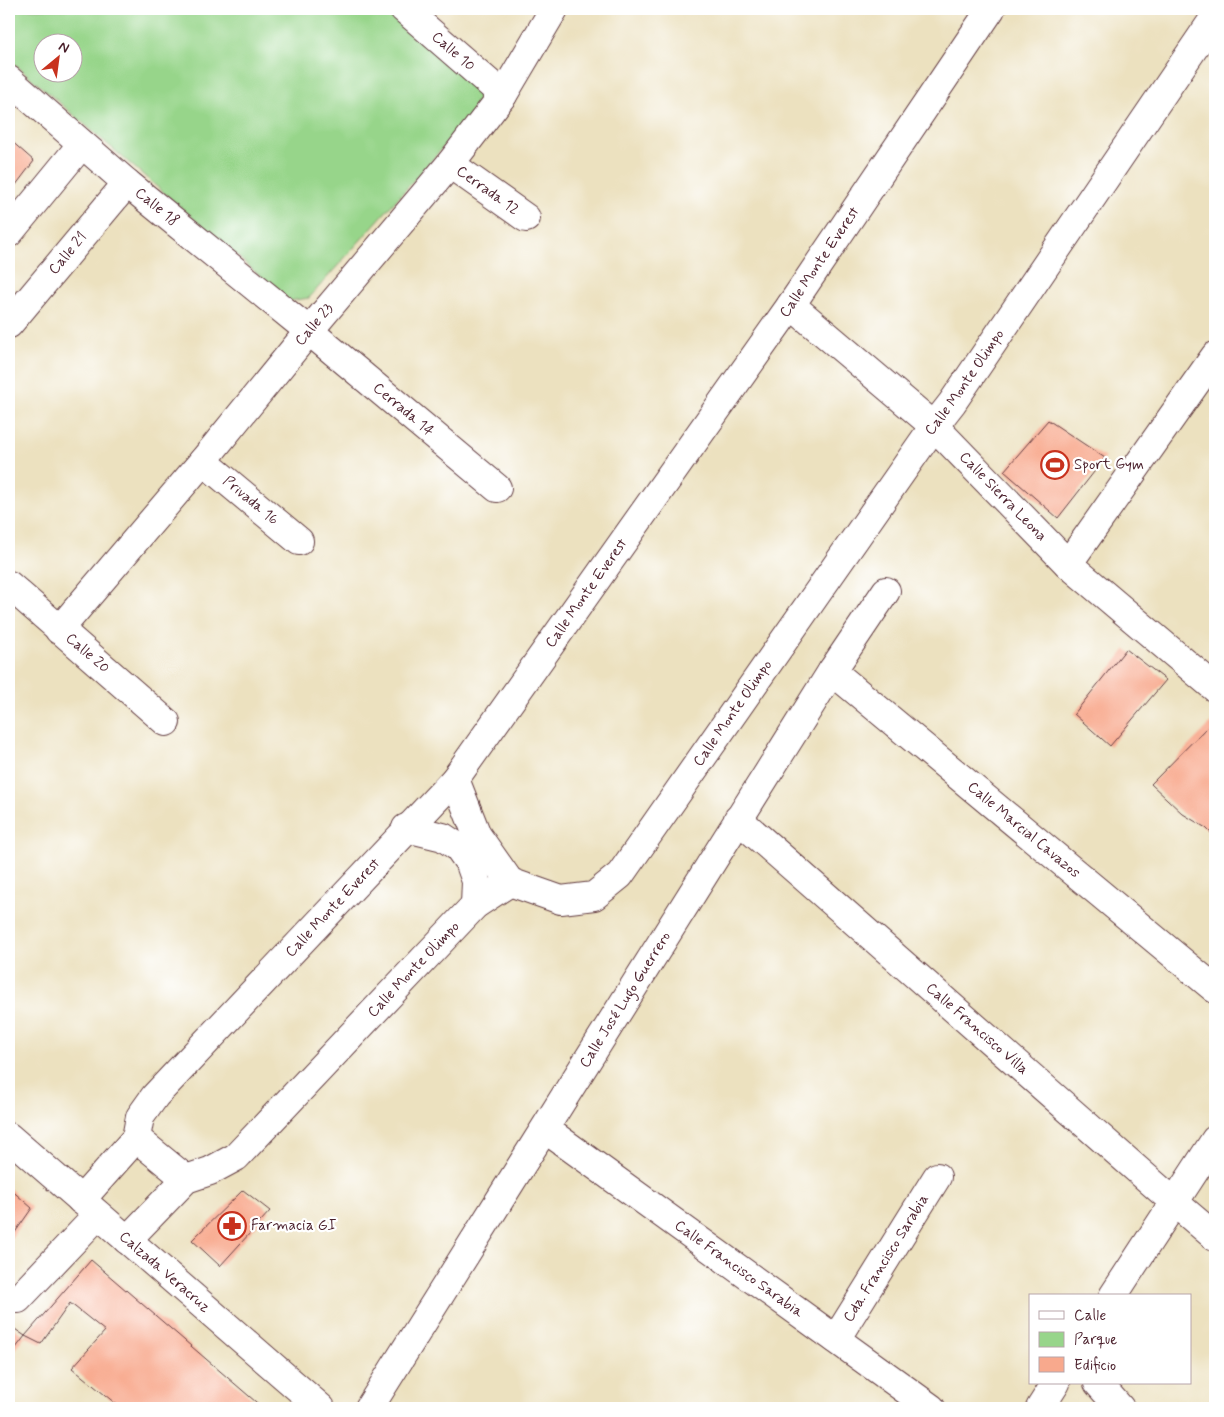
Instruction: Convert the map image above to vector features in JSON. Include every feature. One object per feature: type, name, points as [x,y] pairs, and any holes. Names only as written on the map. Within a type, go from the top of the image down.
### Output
[{"type":"street","name":"Calle 10","points":[[404,9],[503,95]]},
{"type":"street","name":"Calle 23","points":[[59,630],[203,462],[309,331],[450,164],[503,95],[554,9]]},
{"type":"street","name":"Calle Monte Everest","points":[[18,1299],[90,1207],[136,1138],[140,1117],[155,1096],[454,779],[791,305],[991,9]]},
{"type":"street","name":"Calle Monte Olimpo","points":[[126,1240],[186,1179],[210,1171],[236,1158],[475,905],[510,882],[561,900],[594,896],[620,875],[934,426],[958,395],[1215,17]]},
{"type":"street","name":"Calle 18","points":[[9,80],[127,183],[309,331]]},
{"type":"street","points":[[9,233],[82,144]]},
{"type":"street","name":"Cerrada 12","points":[[450,164],[526,218]]},
{"type":"street","name":"Calle 21","points":[[9,324],[127,183]]},
{"type":"street","name":"Calle Sierra Leona","points":[[791,305],[934,426],[1068,564],[1215,688]]},
{"type":"street","name":"Cerrada 14","points":[[309,331],[497,488]]},
{"type":"street","points":[[1068,564],[1215,356]]},
{"type":"street","name":"Privada 16","points":[[203,462],[299,541]]},
{"type":"street","name":"Calle 20","points":[[9,585],[166,722]]},
{"type":"street","name":"Calle José Lugo Guerrero","points":[[369,1408],[738,819],[832,671],[886,591]]},
{"type":"street","name":"Calle Marcial Cavazos","points":[[832,671],[1215,989]]},
{"type":"street","points":[[454,779],[477,835],[510,882]]},
{"type":"street","name":"Calle Francisco Villa","points":[[738,819],[1215,1237]]},
{"type":"street","points":[[406,828],[443,837],[458,847],[470,864],[476,881],[475,905]]},
{"type":"street","name":"Calle Francisco Sarabia","points":[[545,1129],[931,1408]]},
{"type":"street","name":"Calzada Veracruz","points":[[9,1137],[321,1408]]},
{"type":"street","points":[[136,1138],[186,1179]]},
{"type":"street","points":[[1114,1294],[1215,1140]]},
{"type":"street","name":"Cda. Francisco Sarabia","points":[[836,1339],[937,1177]]},
{"type":"street","points":[[1040,1408],[1055,1384]]},
{"type":"street","points":[[1099,1384],[1120,1408]]},
{"type":"green space","points":[[9,9],[387,9],[477,86],[479,107],[309,298],[289,301],[36,82],[82,82],[82,32],[32,32],[32,79],[9,59]]},
{"type":"building","points":[[9,139],[34,161],[9,194]]},
{"type":"building","name":"Sport Gym","points":[[1048,420],[1105,458],[1058,518],[1004,471]]},
{"type":"building","points":[[1126,649],[1166,680],[1110,746],[1074,714]]},
{"type":"building","points":[[1215,719],[1215,837],[1206,828],[1183,814],[1151,784]]},
{"type":"building","points":[[9,1188],[32,1208],[9,1241]]},
{"type":"building","name":"Farmacia GI","points":[[243,1190],[270,1211],[220,1266],[192,1240]]},
{"type":"building","points":[[91,1260],[263,1408],[121,1408],[72,1368],[105,1331],[70,1303],[41,1344],[25,1336]]},
{"type":"building","points":[[9,1325],[25,1336],[9,1357]]},
{"type":"place","name":"Sport Gym","points":[[1055,465]]},
{"type":"place","name":"Farmacia GI","points":[[232,1226]]}]
